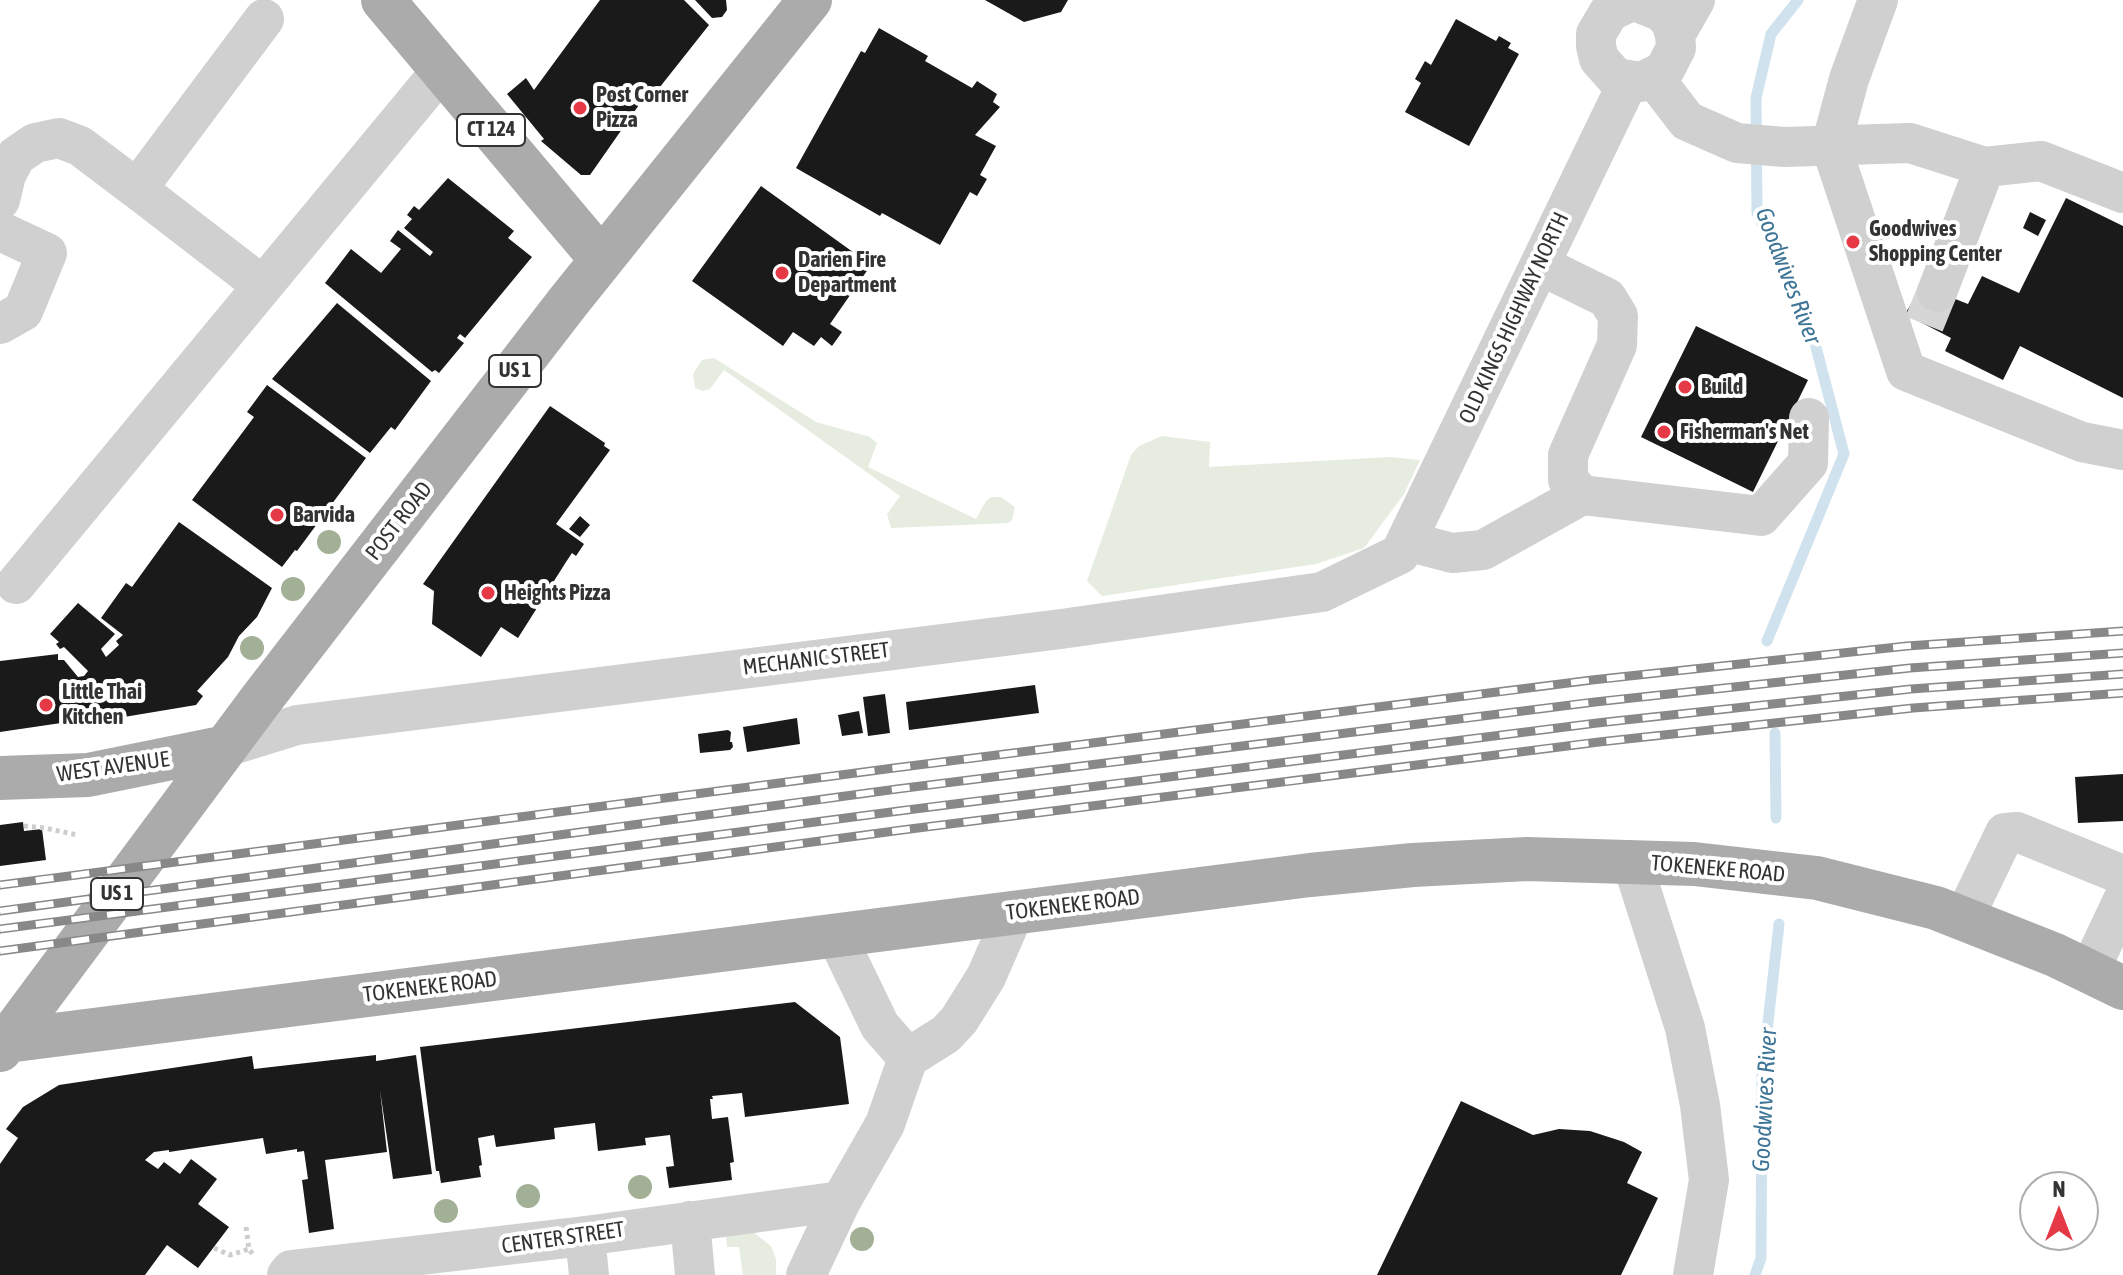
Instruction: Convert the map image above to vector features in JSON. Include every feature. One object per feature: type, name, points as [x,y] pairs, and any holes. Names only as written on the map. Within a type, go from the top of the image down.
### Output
[{"type":"main road","name":"CT 124","points":[[383,0],[601,259]]},
{"type":"main road","name":"POST ROAD","points":[[2,1044],[601,259],[810,0]]},
{"type":"main road","name":"WEST AVENUE","points":[[0,778],[88,775],[226,747]]},
{"type":"main road","name":"TOKENEKE ROAD","points":[[2,1044],[1310,875],[1527,859],[1694,864],[1817,878],[1876,891],[1964,918],[2106,980]]},
{"type":"street","name":"OLD KINGS HIGHWAY NORTH","points":[[1404,548],[1540,265],[1641,80],[1664,71],[1672,60],[1676,48],[1675,35],[1695,0]]},
{"type":"street","points":[[1878,0],[1849,79],[1831,146],[1906,371],[2082,442],[2123,450]]},
{"type":"street","points":[[1675,35],[1671,22],[1662,12],[1617,4],[1596,34],[1599,59],[1616,78],[1641,80],[1687,121],[1737,143],[1784,147],[1910,143],[1985,167],[2041,161],[2123,193]]},
{"type":"street","points":[[137,189],[264,19]]},
{"type":"street","points":[[16,584],[441,71]]},
{"type":"street","points":[[0,200],[6,175],[16,156],[35,143],[59,138],[80,146],[263,286]]},
{"type":"street","points":[[1906,371],[1985,167]]},
{"type":"street","points":[[0,231],[47,253],[23,311],[0,324]]},
{"type":"street","points":[[1540,265],[1607,298],[1618,316],[1617,345],[1568,455],[1568,480],[1582,495]]},
{"type":"street","points":[[1404,548],[1452,553],[1483,550],[1582,495],[1761,516],[1808,463],[1809,418]]},
{"type":"street","name":"MECHANIC STREET","points":[[226,747],[297,725],[1061,629],[1322,592],[1404,548]]},
{"type":"street","points":[[1964,918],[2005,833],[2017,832],[2123,875]]},
{"type":"street","points":[[1632,862],[1685,1028],[1700,1105],[1709,1180],[1693,1275]]},
{"type":"street","points":[[2106,980],[2123,900]]},
{"type":"street","points":[[806,1275],[841,1201],[885,1124],[908,1058],[938,1040],[959,1020],[986,977],[1014,913]]},
{"type":"street","points":[[836,935],[880,1026],[908,1058]]},
{"type":"street","name":"CENTER STREET","points":[[287,1275],[291,1270],[587,1256],[690,1221],[841,1201]]},
{"type":"street","points":[[690,1221],[695,1275]]},
{"type":"path","points":[[29,828],[77,835]]},
{"type":"path","points":[[214,1248],[230,1255],[249,1249]]},
{"type":"shaded area","points":[[714,358],[816,422],[870,437],[877,443],[868,467],[976,519],[986,501],[991,497],[1001,497],[1015,507],[1012,520],[1008,523],[891,528],[887,514],[900,496],[724,370],[710,389],[703,391],[695,388],[693,374],[702,360]]},
{"type":"shaded area","points":[[1162,436],[1210,442],[1209,467],[1390,457],[1420,460],[1404,494],[1364,548],[1316,564],[1102,596],[1087,581],[1131,455],[1139,446]]},
{"type":"shaded area","points":[[753,1232],[771,1246],[776,1259],[776,1275],[743,1275],[739,1247],[727,1247],[726,1237]]},
{"type":"building","points":[[600,0],[684,0],[709,25],[652,97],[648,92],[590,175],[581,175],[541,141],[544,139],[507,94],[526,78],[534,90]]},
{"type":"building","points":[[695,0],[726,0],[727,10],[722,17],[712,18]]},
{"type":"building","points":[[985,0],[1068,0],[1061,12],[1024,22]]},
{"type":"building","points":[[1456,19],[1496,41],[1499,36],[1511,43],[1508,48],[1519,54],[1469,146],[1405,112],[1421,83],[1415,79],[1425,61],[1431,65]]},
{"type":"building","points":[[879,28],[928,56],[925,61],[972,88],[977,81],[997,94],[993,102],[1000,107],[975,135],[996,146],[980,175],[987,179],[977,196],[970,192],[940,245],[882,213],[880,216],[796,168],[861,51],[865,53]]},
{"type":"building","points":[[448,178],[514,231],[508,238],[532,257],[465,338],[460,334],[457,338],[464,343],[439,373],[435,370],[432,372],[325,283],[351,249],[381,273],[401,249],[390,241],[398,230],[430,256],[433,252],[404,228],[412,219],[407,215],[414,206],[419,210]]},
{"type":"building","name":"Darien Fire Department","points":[[761,186],[871,265],[830,324],[842,332],[832,346],[821,337],[814,346],[793,332],[783,346],[692,281]]},
{"type":"building","points":[[2066,198],[2123,226],[2123,398],[2020,346],[2003,380],[1945,351],[1951,338],[1905,314],[1922,286],[1968,304],[1982,276],[2019,293]]},
{"type":"building","points":[[2030,212],[2046,220],[2038,236],[2023,228]]},
{"type":"building","points":[[337,303],[431,381],[395,430],[391,427],[370,453],[272,379]]},
{"type":"building","points":[[1696,326],[1808,380],[1753,492],[1641,437]]},
{"type":"building","points":[[267,385],[366,458],[282,567],[192,500],[254,417],[247,412]]},
{"type":"building","points":[[550,406],[605,443],[604,446],[610,450],[556,524],[584,544],[576,556],[572,553],[518,638],[501,627],[481,657],[432,624],[434,591],[423,584]]},
{"type":"building","points":[[580,516],[590,525],[580,537],[569,529]]},
{"type":"building","points":[[179,522],[272,588],[257,617],[239,636],[228,657],[197,691],[203,696],[196,705],[0,732],[0,661],[58,654],[58,660],[64,660],[78,677],[84,676],[88,671],[64,647],[60,649],[56,644],[59,642],[50,634],[78,603],[115,634],[101,649],[106,657],[119,645],[116,641],[123,635],[101,618],[126,583],[132,587]]},
{"type":"building","points":[[1035,685],[1039,713],[909,730],[906,702]]},
{"type":"building","points":[[885,694],[890,733],[868,736],[863,697]]},
{"type":"building","points":[[859,711],[863,733],[842,736],[838,715]]},
{"type":"building","points":[[797,718],[800,744],[747,752],[743,727]]},
{"type":"building","points":[[728,730],[733,747],[730,750],[700,753],[698,734]]},
{"type":"building","points":[[2123,774],[2123,821],[2078,823],[2075,777]]},
{"type":"building","points":[[23,822],[24,831],[42,829],[46,860],[0,866],[0,825]]},
{"type":"building","points":[[795,1002],[840,1037],[849,1104],[745,1117],[742,1093],[712,1096],[712,1119],[728,1117],[734,1162],[730,1163],[732,1180],[669,1188],[666,1167],[674,1166],[670,1135],[645,1138],[646,1145],[598,1151],[595,1123],[554,1128],[555,1139],[496,1147],[494,1135],[478,1138],[481,1177],[441,1183],[439,1171],[436,1171],[420,1047]]},
{"type":"building","points":[[376,1055],[376,1061],[416,1055],[432,1174],[393,1179],[380,1090],[387,1152],[325,1160],[334,1229],[309,1233],[302,1180],[308,1179],[304,1151],[297,1152],[297,1149],[266,1154],[263,1138],[154,1152],[145,1160],[158,1169],[164,1162],[180,1174],[191,1159],[217,1179],[198,1204],[229,1227],[198,1268],[167,1245],[145,1275],[0,1275],[0,1164],[18,1138],[6,1129],[23,1107],[59,1085],[252,1056],[254,1069]]},
{"type":"building","points":[[1461,1101],[1533,1135],[1559,1129],[1590,1131],[1624,1142],[1642,1152],[1627,1183],[1658,1198],[1621,1275],[1377,1275]]},
{"type":"waterway","name":"Goodwives River","points":[[1767,641],[1844,454],[1811,328],[1757,213],[1756,98],[1771,34],[1798,0]]},
{"type":"waterway","name":"Goodwives River","points":[[1775,733],[1776,818]]},
{"type":"waterway","name":"Goodwives River","points":[[1755,1275],[1761,1258],[1762,1076],[1779,924]]},
{"type":"tunnel","points":[[1924,324],[1937,292]]},
{"type":"railway","points":[[0,885],[1592,680],[1907,646],[2123,631]]},
{"type":"railway","points":[[0,911],[897,789],[1595,702],[1910,668],[2123,653]]},
{"type":"railway","points":[[0,929],[1597,723],[1911,689],[2123,674]]},
{"type":"railway","points":[[0,951],[902,830],[1599,742],[1913,708],[2123,693]]},
{"type":"place","name":"Post Corner Pizza","points":[[580,108]]},
{"type":"place","name":"Goodwives Shopping Center","points":[[1853,242]]},
{"type":"place","name":"Darien Fire Department","points":[[782,273]]},
{"type":"place","name":"Build","points":[[1685,387]]},
{"type":"place","name":"Fisherman's Net","points":[[1664,432]]},
{"type":"place","name":"Barvida","points":[[277,515]]},
{"type":"place","name":"Heights Pizza","points":[[488,593]]},
{"type":"place","name":"Little Thai Kitchen","points":[[46,705]]}]
